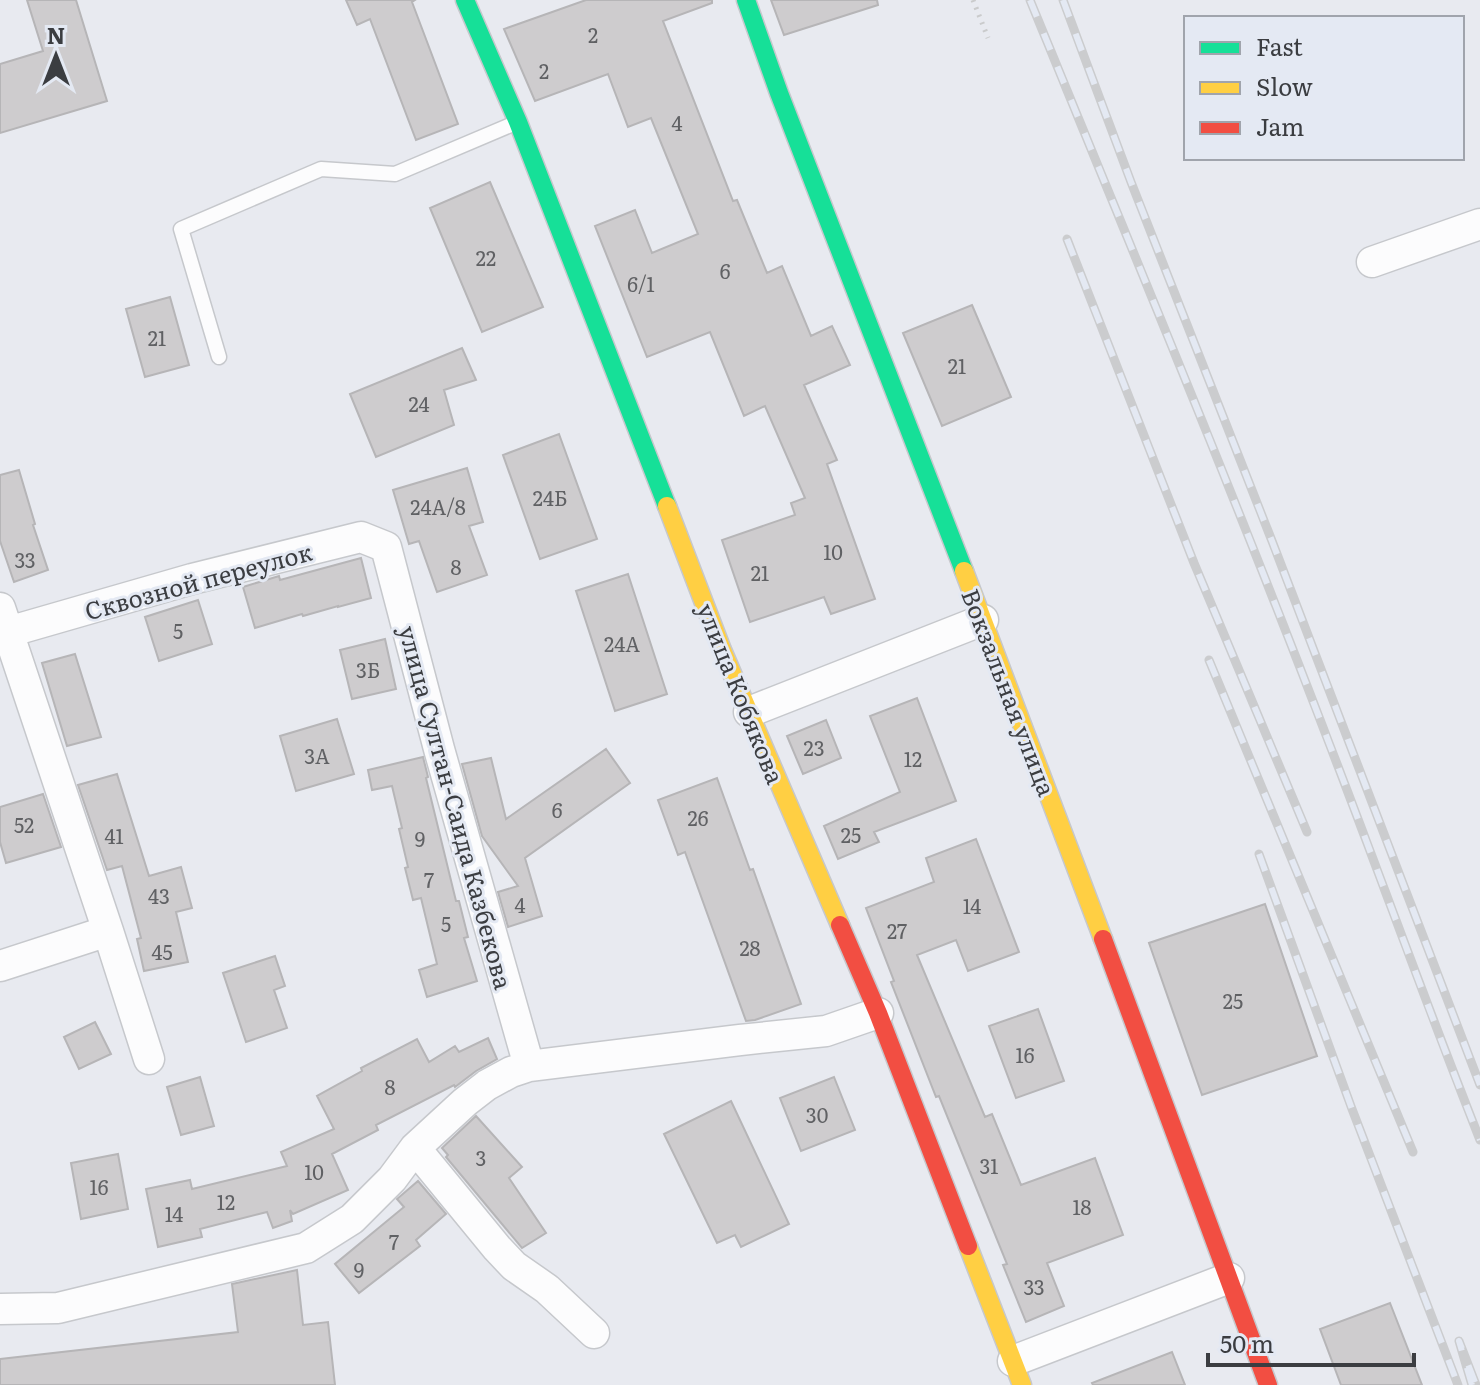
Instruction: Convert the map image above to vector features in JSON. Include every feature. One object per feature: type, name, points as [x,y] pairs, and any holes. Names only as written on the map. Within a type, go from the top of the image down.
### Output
[{"type":"street","name":"улица Кобякова","points":[[465,0],[518,122],[722,650],[878,1013],[1018,1373]]},
{"type":"street","name":"Вокзальная улица","points":[[746,0],[784,107],[983,620],[1268,1385]]},
{"type":"street","points":[[1372,262],[1480,224]]},
{"type":"street","name":"Сквозной переулок","points":[[4,620],[192,579],[361,537],[386,547]]},
{"type":"street","name":"улица Султан-Саида Казбекова","points":[[386,547],[439,749],[529,1066]]},
{"type":"street","points":[[4,620],[149,1059]]},
{"type":"street","points":[[749,712],[983,620]]},
{"type":"street","points":[[0,966],[108,931]]},
{"type":"street","points":[[0,1309],[58,1308],[306,1248],[352,1219],[392,1179],[415,1148],[465,1102],[511,1072],[529,1066],[826,1031],[878,1013]]},
{"type":"street","points":[[415,1148],[514,1266],[547,1289],[594,1333]]},
{"type":"street","points":[[1018,1373],[1229,1278]]},
{"type":"lane","points":[[219,357],[181,229],[321,169],[395,174],[518,122]]},
{"type":"path","points":[[973,0],[988,38]]},
{"type":"building","points":[[27,0],[76,0],[107,101],[0,133],[0,64],[43,51]]},
{"type":"building","points":[[346,0],[415,0],[412,2],[458,124],[416,140],[370,19],[357,25]]},
{"type":"building","points":[[586,0],[712,0],[712,3],[663,21],[733,201],[737,200],[767,273],[782,266],[811,336],[832,326],[850,365],[804,385],[837,460],[827,464],[875,599],[831,614],[824,597],[750,622],[722,540],[795,515],[791,503],[805,498],[765,406],[744,416],[710,332],[647,357],[595,226],[635,210],[652,253],[698,234],[651,118],[628,127],[608,74],[535,101],[504,29]]},
{"type":"building","points":[[771,0],[877,0],[878,5],[784,35]]},
{"type":"building","points":[[490,182],[543,307],[482,332],[430,208]]},
{"type":"building","points":[[170,297],[189,365],[145,377],[126,309]]},
{"type":"building","points":[[972,305],[1011,397],[942,426],[903,333]]},
{"type":"building","points":[[462,348],[476,380],[444,390],[454,425],[376,457],[350,394]]},
{"type":"building","points":[[559,434],[597,539],[540,559],[503,455]]},
{"type":"building","points":[[467,468],[483,522],[469,526],[487,575],[437,592],[419,541],[409,544],[393,490]]},
{"type":"building","points":[[19,470],[48,570],[14,582],[0,541],[0,475]]},
{"type":"building","points":[[361,558],[371,598],[255,628],[243,587]]},
{"type":"building","points":[[628,574],[667,694],[615,711],[576,591]]},
{"type":"building","points":[[198,600],[212,644],[159,661],[145,617]]},
{"type":"building","points":[[385,639],[396,689],[352,699],[340,650]]},
{"type":"building","points":[[75,654],[101,737],[67,746],[42,663]]},
{"type":"building","points":[[917,698],[956,801],[874,832],[879,842],[838,859],[824,826],[900,792],[870,716]]},
{"type":"building","points":[[337,719],[354,774],[296,791],[280,736]]},
{"type":"building","points":[[826,720],[841,758],[803,774],[787,736]]},
{"type":"building","points":[[606,749],[630,783],[525,858],[542,916],[508,927],[498,892],[518,886],[482,836],[462,764],[491,758],[506,819]]},
{"type":"building","points":[[423,757],[456,901],[459,901],[468,937],[464,938],[477,981],[427,997],[419,970],[437,964],[421,898],[413,900],[392,786],[372,790],[368,770]]},
{"type":"building","points":[[117,774],[149,876],[181,867],[192,908],[176,912],[188,962],[144,971],[137,939],[141,938],[122,866],[107,870],[78,785]]},
{"type":"building","points":[[717,778],[801,1004],[755,1020],[746,1021],[685,852],[678,855],[658,800]]},
{"type":"building","points":[[43,794],[61,847],[6,863],[0,842],[0,807]]},
{"type":"building","points":[[976,839],[1019,952],[968,971],[956,940],[917,955],[985,1117],[992,1114],[1021,1185],[1095,1158],[1123,1235],[1047,1263],[1064,1306],[1026,1322],[1003,1265],[1007,1264],[891,982],[894,981],[866,908],[934,882],[926,858]]},
{"type":"building","points":[[1265,904],[1317,1056],[1202,1095],[1149,943]]},
{"type":"building","points":[[275,956],[285,986],[274,990],[287,1028],[246,1042],[223,973]]},
{"type":"building","points":[[1038,1009],[1064,1081],[1016,1098],[989,1026]]},
{"type":"building","points":[[95,1022],[111,1054],[79,1069],[64,1037]]},
{"type":"building","points":[[488,1038],[497,1059],[455,1087],[376,1125],[378,1130],[332,1154],[348,1190],[293,1214],[290,1210],[292,1221],[273,1228],[267,1212],[200,1229],[202,1237],[158,1247],[146,1189],[190,1180],[192,1189],[287,1166],[281,1152],[334,1129],[317,1096],[362,1071],[361,1068],[417,1039],[429,1062],[455,1046],[459,1052]]},
{"type":"building","points":[[200,1077],[214,1126],[181,1135],[167,1087]]},
{"type":"building","points":[[834,1077],[855,1130],[801,1151],[780,1098]]},
{"type":"building","points":[[731,1101],[789,1224],[741,1247],[735,1235],[717,1243],[664,1134]]},
{"type":"building","points":[[476,1116],[522,1167],[509,1178],[546,1233],[522,1248],[446,1157],[448,1155],[442,1148]]},
{"type":"building","points":[[118,1154],[128,1209],[81,1219],[71,1163]]},
{"type":"building","points":[[418,1181],[446,1214],[416,1240],[420,1246],[359,1293],[335,1264],[404,1207],[397,1199]]},
{"type":"building","points":[[297,1270],[303,1325],[328,1322],[335,1385],[0,1385],[0,1359],[238,1332],[232,1284]]},
{"type":"building","points":[[1390,1303],[1422,1385],[1341,1385],[1320,1329]]},
{"type":"building","points":[[1172,1352],[1185,1385],[1092,1383]]},
{"type":"railway","points":[[1030,0],[1256,557],[1480,1140]]},
{"type":"railway","points":[[1063,0],[1480,1085]]},
{"type":"railway","points":[[1067,239],[1194,563],[1307,832]]},
{"type":"railway","points":[[1209,660],[1413,1152]]},
{"type":"railway","points":[[1259,854],[1352,1109],[1458,1385]]},
{"type":"railway","points":[[1472,1385],[1459,1341],[1476,1385]]},
{"type":"traffic: fast","points":[[465,0],[518,122],[667,506]]},
{"type":"traffic: fast","points":[[746,0],[964,571]]},
{"type":"traffic: slow","points":[[667,506],[722,650],[840,925]]},
{"type":"traffic: slow","points":[[964,571],[1103,939]]},
{"type":"traffic: slow","points":[[968,1246],[1022,1385]]},
{"type":"traffic: jam","points":[[840,925],[878,1013],[968,1246]]},
{"type":"traffic: jam","points":[[1103,939],[1268,1385]]}]
